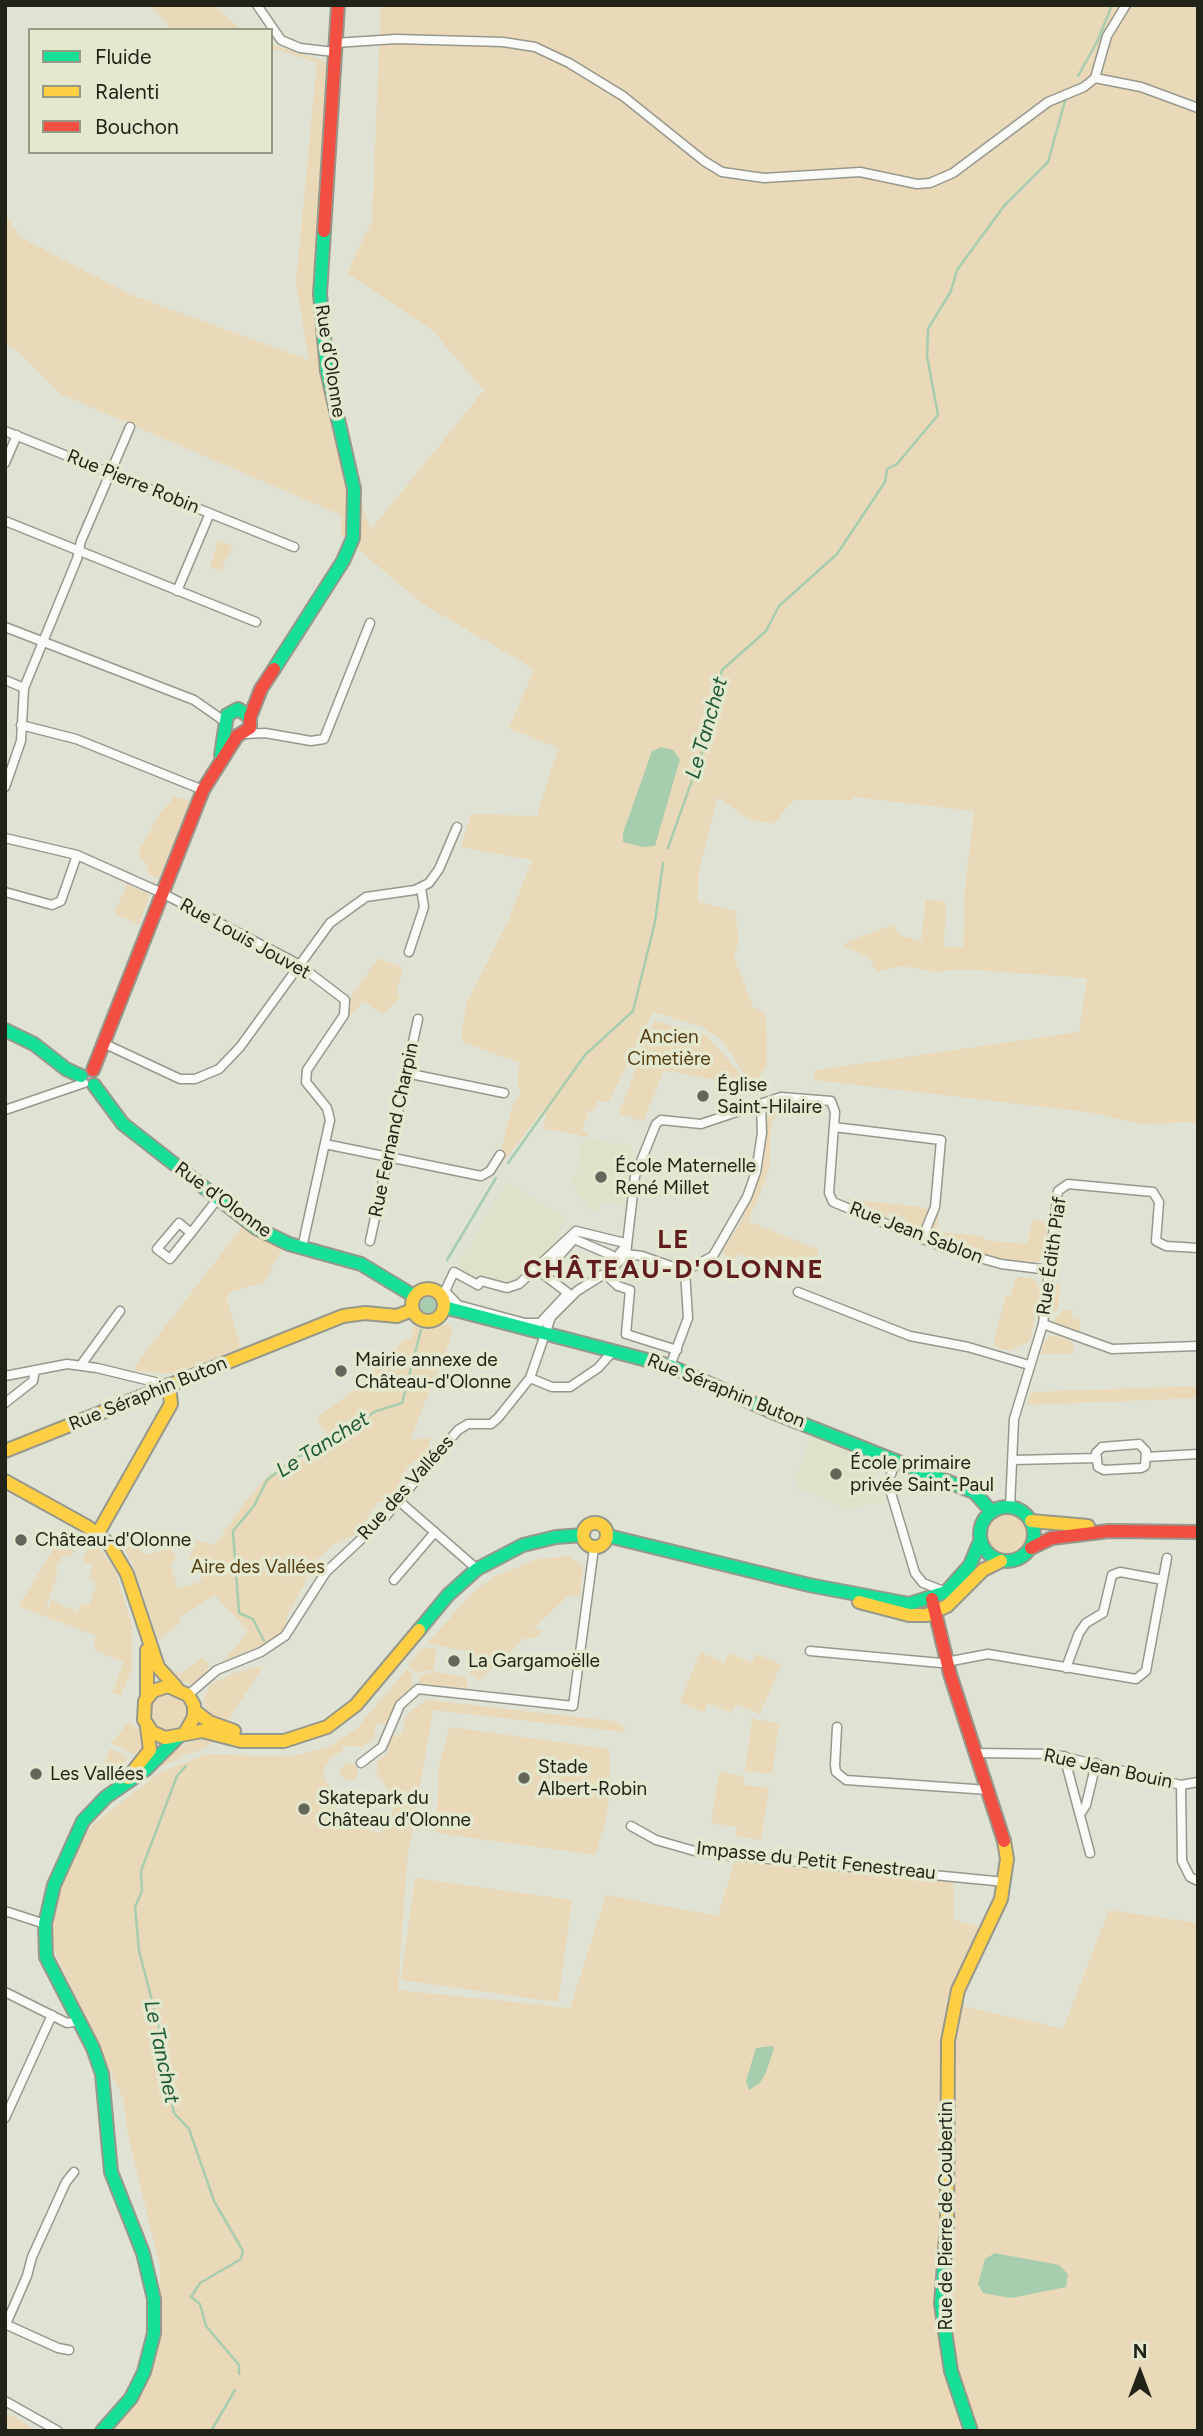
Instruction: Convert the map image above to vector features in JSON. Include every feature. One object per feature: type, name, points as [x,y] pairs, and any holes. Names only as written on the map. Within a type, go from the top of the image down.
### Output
[{"type":"street","points":[[257,5],[273,28]]},
{"type":"street","name":"Rue d'Olonne","points":[[338,5],[320,294],[327,371],[354,489],[351,544],[343,561],[261,689],[246,728],[220,758],[203,790],[88,1078],[123,1124],[267,1235],[302,1248],[361,1264],[414,1296]]},
{"type":"street","points":[[273,28],[281,40],[300,48],[335,48],[396,39],[503,42],[535,47],[569,63],[623,96],[713,167],[734,175],[764,178],[842,171],[879,175],[904,182],[930,183],[953,173],[1048,102],[1084,87],[1095,78],[1107,36],[1126,5]]},
{"type":"street","points":[[1095,78],[1142,87],[1198,108]]},
{"type":"street","points":[[5,788],[18,752],[24,688],[77,550],[130,427]]},
{"type":"street","name":"Rue Pierre Robin","points":[[5,431],[294,547]]},
{"type":"street","points":[[5,463],[16,435]]},
{"type":"street","points":[[177,591],[210,513]]},
{"type":"street","points":[[5,522],[256,622]]},
{"type":"street","points":[[5,627],[230,717],[246,728],[311,741],[324,739],[370,623]]},
{"type":"street","points":[[5,680],[24,688]]},
{"type":"street","name":"Rue d'Olonne","points":[[220,758],[230,717],[261,689]]},
{"type":"street","points":[[230,717],[246,728]]},
{"type":"street","points":[[21,725],[76,738],[203,790]]},
{"type":"street","points":[[103,1043],[170,1076],[195,1079],[207,1075],[229,1061],[324,929],[354,903],[374,894],[421,888],[435,876],[457,827]]},
{"type":"street","name":"Rue Louis Jouvet","points":[[5,838],[77,855],[162,893],[298,964],[341,995],[346,1003],[344,1015],[307,1070],[306,1083],[330,1114],[302,1248]]},
{"type":"street","points":[[5,892],[52,905],[61,901],[77,855]]},
{"type":"street","points":[[409,952],[424,907],[421,888]]},
{"type":"street","name":"Rue Fernand Charpin","points":[[370,1241],[418,1019]]},
{"type":"street","points":[[5,1030],[34,1044],[66,1069],[88,1078]]},
{"type":"street","points":[[406,1073],[504,1093]]},
{"type":"street","points":[[5,1110],[88,1078]]},
{"type":"street","name":"Rue Jean Sablon","points":[[761,1106],[781,1097],[831,1101],[835,1108],[830,1198],[922,1239],[1001,1264],[1049,1270]]},
{"type":"street","points":[[544,1331],[551,1317],[577,1291],[606,1274],[626,1254],[635,1176],[656,1124],[661,1121],[701,1124],[761,1106],[762,1133],[756,1172],[747,1197],[713,1256],[685,1270],[642,1256],[626,1254]]},
{"type":"street","points":[[834,1127],[941,1140],[934,1207],[922,1239]]},
{"type":"street","points":[[325,1144],[481,1176],[490,1171],[499,1155]]},
{"type":"street","name":"Rue Édith Piaf","points":[[1010,1507],[1014,1419],[1042,1324],[1056,1197],[1062,1186],[1068,1184],[1153,1192],[1159,1202],[1156,1241],[1198,1248]]},
{"type":"street","points":[[191,1233],[179,1223],[158,1249],[170,1259],[191,1233],[218,1199]]},
{"type":"street","points":[[576,1231],[625,1243],[612,1263],[609,1261],[611,1255],[574,1239],[543,1274],[568,1293],[546,1318],[536,1325],[455,1304],[445,1291],[454,1272],[478,1285],[481,1281],[507,1288],[519,1284],[576,1231]]},
{"type":"street","points":[[670,1366],[688,1318],[685,1270]]},
{"type":"street","points":[[606,1274],[618,1286],[630,1290],[626,1334],[677,1350]]},
{"type":"street","points":[[423,1289],[433,1290],[442,1297],[444,1307],[439,1317],[429,1321],[419,1319],[412,1310],[414,1296],[423,1289]]},
{"type":"street","points":[[798,1292],[910,1336],[968,1347],[1029,1365]]},
{"type":"street","name":"Rue Séraphin Buton","points":[[444,1307],[670,1366],[770,1411],[974,1492],[992,1511]]},
{"type":"street","name":"Rue Séraphin Buton","points":[[5,1451],[343,1316],[365,1313],[397,1316],[412,1310]]},
{"type":"street","points":[[81,1365],[120,1311]]},
{"type":"street","points":[[1042,1324],[1112,1349],[1198,1346]]},
{"type":"street","name":"Rue des Vallées","points":[[188,1695],[217,1670],[261,1652],[285,1636],[326,1572],[399,1501],[458,1430],[468,1424],[494,1422],[530,1378],[544,1340],[544,1331]]},
{"type":"street","points":[[530,1378],[552,1387],[570,1387],[586,1379],[614,1350]]},
{"type":"street","points":[[5,1376],[51,1366],[81,1365],[169,1385],[171,1404],[98,1534]]},
{"type":"street","points":[[5,1403],[33,1381],[35,1370]]},
{"type":"street","points":[[128,1375],[148,1394]]},
{"type":"street","points":[[1139,1444],[1145,1447],[1145,1466],[1141,1468],[1104,1470],[1098,1467],[1097,1458],[1101,1447],[1139,1444]]},
{"type":"street","points":[[1146,1457],[1198,1454]]},
{"type":"street","points":[[1013,1460],[1097,1458]]},
{"type":"street","points":[[896,1460],[888,1477],[889,1489],[915,1573],[923,1583],[946,1591]]},
{"type":"street","points":[[5,1481],[98,1534],[121,1560],[145,1636],[158,1667],[176,1687],[188,1695],[195,1711],[209,1722],[257,1741]]},
{"type":"street","points":[[399,1501],[477,1569]]},
{"type":"street","points":[[608,1536],[809,1585],[898,1613],[920,1616],[933,1606],[970,1565],[980,1541],[981,1524],[992,1511],[1010,1507],[1023,1511],[1031,1521],[1035,1535],[1031,1548]]},
{"type":"street","points":[[1031,1521],[1109,1531],[1198,1532]]},
{"type":"street","points":[[597,1523],[606,1529],[608,1536],[602,1546],[594,1548],[587,1545],[583,1535],[589,1525],[597,1523]]},
{"type":"street","points":[[933,1606],[955,1599],[983,1570],[1000,1561],[1018,1559],[1031,1548],[1052,1538],[1109,1531]]},
{"type":"street","points":[[394,1580],[435,1532]]},
{"type":"street","points":[[147,1727],[165,1738],[208,1732],[241,1741],[257,1741],[297,1738],[337,1721],[364,1695],[449,1595],[477,1569],[523,1545],[556,1537],[583,1535]]},
{"type":"street","points":[[980,1541],[988,1554],[1000,1561]]},
{"type":"street","points":[[360,1763],[382,1748],[400,1705],[418,1689],[573,1706],[594,1548]]},
{"type":"street","points":[[810,1651],[947,1663],[988,1654],[1132,1679],[1144,1676],[1167,1558]]},
{"type":"street","points":[[1066,1668],[1079,1633],[1086,1623],[1102,1614],[1112,1575],[1120,1572],[1163,1580]]},
{"type":"street","name":"Rue de Pierre de Coubertin","points":[[933,1606],[947,1663],[1003,1835],[1005,1882],[989,1927],[958,1990],[947,2041],[950,2192],[942,2304],[951,2371],[971,2431]]},
{"type":"street","points":[[124,1784],[150,1750],[142,1713],[148,1696],[149,1680],[145,1636]]},
{"type":"street","points":[[148,1696],[160,1687],[176,1687]]},
{"type":"street","points":[[102,2431],[131,2398],[145,2372],[153,2343],[155,2312],[143,2253],[111,2172],[102,2074],[46,1957],[45,1924],[54,1885],[78,1830],[93,1808],[139,1776],[182,1735],[192,1723],[195,1711]]},
{"type":"street","points":[[837,1727],[836,1772],[846,1780],[988,1790]]},
{"type":"street","name":"Rue Jean Bouin","points":[[976,1753],[1023,1752],[1064,1756],[1181,1785],[1198,1782]]},
{"type":"street","points":[[1064,1756],[1090,1853]]},
{"type":"street","points":[[1081,1813],[1086,1805],[1096,1763]]},
{"type":"street","points":[[1181,1785],[1182,1861],[1190,1877],[1198,1881]]},
{"type":"street","name":"Impasse du Petit Fenestreau","points":[[631,1826],[656,1840],[698,1852],[1005,1882]]},
{"type":"street","points":[[5,1911],[45,1924]]},
{"type":"street","points":[[5,1992],[69,2023],[78,2021]]},
{"type":"street","points":[[5,2118],[51,2015]]},
{"type":"street","points":[[69,2350],[58,2348],[6,2324],[32,2257],[66,2182],[74,2172]]},
{"type":"street","points":[[5,2401],[58,2431]]},
{"type":"shaded area","points":[[661,747],[673,750],[680,759],[655,846],[642,847],[623,842],[623,833],[652,751]]},
{"type":"shaded area","name":"École Maternelle René Millet","points":[[581,1139],[633,1145],[625,1204],[603,1201],[598,1211],[593,1211],[576,1192],[571,1179],[577,1175]]},
{"type":"shaded area","points":[[506,1183],[567,1218],[557,1237],[561,1240],[521,1277],[501,1284],[482,1276],[477,1285],[454,1272]]},
{"type":"shaded area","points":[[428,1297],[434,1299],[434,1311],[428,1313],[422,1311],[420,1305],[422,1299]]},
{"type":"shaded area","name":"École primaire privée Saint-Paul","points":[[812,1436],[867,1457],[873,1466],[885,1503],[864,1504],[846,1510],[797,1487],[800,1479],[795,1477]]},
{"type":"shaded area","points":[[756,2048],[774,2048],[767,2070],[760,2083],[749,2090],[746,2081]]},
{"type":"shaded area","points":[[995,2253],[1059,2265],[1068,2274],[1066,2287],[1011,2298],[983,2293],[978,2284],[985,2259]]},
{"type":"green space","points":[[150,5],[213,5],[240,28],[171,28]]},
{"type":"green space","points":[[381,5],[1198,5],[1198,1122],[1141,1124],[1088,1112],[814,1080],[816,1070],[1079,1032],[1087,978],[962,969],[937,972],[901,966],[876,972],[870,958],[841,945],[893,924],[899,935],[921,941],[926,899],[946,902],[944,947],[963,947],[965,888],[974,811],[854,797],[851,800],[794,800],[773,824],[748,819],[718,797],[699,869],[698,902],[735,911],[739,941],[734,957],[753,1007],[766,1014],[767,1064],[753,1088],[723,1041],[703,1027],[653,1012],[608,1103],[598,1100],[594,1111],[589,1110],[582,1131],[590,1135],[588,1137],[542,1128],[546,1120],[544,1109],[503,1162],[501,1150],[511,1110],[520,1094],[517,1080],[520,1063],[461,1041],[466,1004],[508,921],[532,860],[461,847],[471,814],[537,816],[558,748],[509,728],[534,669],[423,604],[341,535],[341,515],[61,394],[17,350],[5,345],[5,214],[20,237],[129,294],[309,360],[296,282],[317,62],[273,49],[273,45],[338,66],[321,359],[370,531],[484,390],[432,330],[347,273],[372,221]]},
{"type":"green space","points":[[218,540],[233,546],[220,571],[210,567]]},
{"type":"green space","points":[[174,797],[190,800],[159,879],[149,874],[145,861],[139,859],[139,851],[158,816]]},
{"type":"green space","points":[[127,884],[150,895],[139,924],[114,914]]},
{"type":"green space","points":[[378,958],[403,968],[396,992],[400,998],[384,1014],[363,1001],[349,1017],[349,1000]]},
{"type":"green space","name":"Ancien Cimetière","points":[[654,1021],[706,1035],[739,1072],[736,1084],[664,1070],[643,1122],[619,1113]]},
{"type":"green space","points":[[777,1102],[826,1106],[825,1110],[783,1107],[778,1110],[771,1126],[770,1163],[766,1179],[748,1221],[819,1250],[807,1279],[740,1254],[732,1260],[722,1252],[741,1222],[760,1173],[766,1110]]},
{"type":"green space","points":[[848,1199],[928,1209],[921,1230],[917,1232],[904,1226],[906,1219],[889,1212],[886,1218],[859,1208]]},
{"type":"green space","points":[[939,1211],[937,1232],[984,1236],[984,1240],[1027,1244],[1033,1220],[1048,1223],[1043,1257],[1038,1262],[1024,1263],[1000,1259],[930,1237],[927,1233]]},
{"type":"green space","points":[[242,1227],[282,1249],[264,1282],[231,1292],[226,1297],[241,1347],[175,1374],[137,1371],[134,1367]]},
{"type":"green space","points":[[1017,1277],[1034,1278],[1041,1292],[1029,1342],[1009,1351],[993,1346],[1006,1296],[1010,1296]]},
{"type":"green space","points":[[1051,1283],[1060,1284],[1058,1311],[1049,1313]]},
{"type":"green space","points":[[1063,1310],[1072,1310],[1073,1319],[1080,1319],[1080,1334],[1053,1321]]},
{"type":"green space","name":"Aire des Vallées","points":[[448,1324],[453,1330],[410,1440],[430,1438],[429,1451],[409,1465],[391,1498],[388,1495],[383,1502],[378,1501],[357,1534],[333,1545],[318,1558],[282,1632],[271,1641],[224,1661],[248,1631],[215,1595],[181,1616],[179,1623],[158,1640],[133,1564],[118,1539],[120,1537],[128,1540],[135,1532],[134,1539],[144,1555],[171,1549],[176,1558],[171,1566],[178,1589],[202,1581],[195,1560],[189,1560],[197,1541],[215,1545],[247,1499],[269,1475],[324,1450],[330,1439],[316,1418],[353,1391],[364,1388],[362,1382],[404,1340],[410,1340],[415,1326],[424,1329]]},
{"type":"green space","points":[[1056,1335],[1072,1342],[1074,1353],[1041,1354],[1043,1344],[1049,1336]]},
{"type":"green space","points":[[1198,1386],[1198,1398],[1027,1405],[1031,1392]]},
{"type":"green space","points":[[1007,1513],[1016,1514],[1023,1519],[1028,1526],[1028,1544],[1023,1551],[1016,1556],[1007,1557],[998,1556],[991,1551],[986,1544],[985,1535],[986,1526],[991,1519],[998,1514]]},
{"type":"green space","points":[[66,1527],[80,1535],[72,1557],[64,1554],[55,1570],[58,1573],[46,1606],[50,1607],[50,1599],[77,1612],[81,1604],[89,1606],[97,1583],[89,1579],[93,1565],[82,1561],[90,1542],[104,1554],[115,1570],[132,1626],[132,1668],[121,1696],[112,1693],[124,1662],[94,1650],[96,1636],[19,1606]]},
{"type":"green space","points":[[569,1556],[583,1567],[580,1596],[569,1595],[534,1628],[542,1631],[533,1639],[525,1638],[477,1682],[477,1675],[470,1674],[474,1653],[428,1643],[472,1593],[495,1576],[538,1559]]},
{"type":"green space","points":[[423,1648],[436,1648],[434,1670],[415,1672],[408,1665]]},
{"type":"green space","points":[[700,1652],[725,1663],[729,1653],[752,1663],[756,1654],[781,1664],[760,1714],[736,1704],[731,1713],[708,1703],[704,1712],[680,1702]]},
{"type":"green space","points":[[202,1657],[210,1665],[192,1684],[178,1682],[164,1670],[168,1667],[180,1674]]},
{"type":"green space","points":[[263,1666],[227,1722],[207,1715],[203,1700],[210,1685],[231,1674]]},
{"type":"green space","points":[[407,1669],[413,1675],[412,1688],[400,1697],[386,1724],[376,1724],[374,1738],[363,1747],[343,1746],[343,1751],[330,1758],[323,1772],[326,1782],[337,1792],[337,1796],[355,1800],[353,1807],[336,1802],[331,1818],[379,1833],[390,1823],[393,1809],[389,1791],[375,1771],[379,1768],[376,1763],[389,1751],[388,1746],[393,1736],[402,1734],[405,1719],[413,1709],[427,1700],[613,1721],[625,1728],[623,1732],[433,1710],[407,1861],[398,1990],[570,2008],[606,1895],[718,1916],[735,1859],[953,1881],[954,1920],[979,1927],[946,2002],[1063,2029],[1109,1910],[1198,1923],[1198,2431],[92,2431],[150,2376],[160,2310],[160,2266],[127,2131],[124,2101],[55,1952],[50,1933],[54,1898],[79,1841],[96,1822],[159,1773],[207,1754],[291,1757],[330,1746],[357,1728]]},
{"type":"green space","points":[[433,1672],[467,1677],[467,1688],[418,1684],[420,1675]]},
{"type":"green space","points":[[169,1694],[183,1699],[188,1713],[183,1727],[169,1732],[155,1727],[150,1713],[155,1699]]},
{"type":"green space","points":[[752,1719],[779,1723],[772,1774],[745,1771]]},
{"type":"green space","points":[[128,1723],[139,1729],[146,1744],[140,1757],[111,1743]]},
{"type":"green space","name":"Stade Albert-Robin","points":[[450,1727],[609,1749],[610,1792],[606,1819],[595,1855],[436,1833],[439,1764]]},
{"type":"green space","points":[[196,1740],[213,1740],[206,1748],[164,1766],[161,1764],[169,1752]]},
{"type":"green space","points":[[110,1749],[125,1756],[126,1761],[103,1781],[99,1778]]},
{"type":"green space","points":[[349,1763],[355,1766],[358,1772],[355,1778],[349,1781],[343,1778],[340,1772],[343,1766]]},
{"type":"green space","points":[[719,1772],[744,1776],[743,1785],[769,1788],[761,1840],[736,1836],[737,1827],[711,1823]]},
{"type":"green space","points":[[415,1878],[572,1900],[558,2002],[401,1980]]},
{"type":"green space","points":[[5,2412],[37,2431],[5,2431]]},
{"type":"waterway","name":"Le Tanchet","points":[[1078,76],[1097,42],[1112,5]]},
{"type":"waterway","name":"Le Tanchet","points":[[668,848],[707,738],[722,670],[766,631],[779,606],[837,554],[885,482],[887,469],[897,464],[938,415],[927,356],[928,329],[951,291],[957,270],[1004,206],[1048,162],[1065,101]]},
{"type":"waterway","name":"Le Tanchet","points":[[508,1163],[585,1055],[633,1011],[655,922],[663,863]]},
{"type":"waterway","name":"Le Tanchet","points":[[447,1260],[496,1178]]},
{"type":"waterway","name":"Le Tanchet","points":[[264,1641],[253,1619],[239,1613],[233,1531],[254,1506],[267,1480],[295,1458],[325,1445],[376,1411],[402,1403],[421,1330]]},
{"type":"waterway","name":"Le Tanchet","points":[[186,1766],[177,1776],[141,1871],[142,1891],[135,1907],[139,1951],[159,2027],[159,2047],[174,2113],[189,2129],[214,2201],[243,2251],[241,2259],[200,2283],[191,2297],[200,2304],[206,2326],[239,2365],[239,2374]]},
{"type":"waterway","name":"Le Tanchet","points":[[211,2431],[235,2390]]},
{"type":"traffic: fast","points":[[274,669],[343,561],[353,538],[354,489],[327,371],[320,294],[324,231]]},
{"type":"traffic: fast","points":[[221,755],[227,715],[238,709],[250,717]]},
{"type":"traffic: fast","points":[[5,1030],[34,1044],[66,1069],[81,1076]]},
{"type":"traffic: fast","points":[[94,1085],[123,1124],[256,1228],[289,1244],[361,1264],[414,1296]]},
{"type":"traffic: fast","points":[[444,1307],[670,1366],[770,1411],[974,1492],[992,1512]]},
{"type":"traffic: fast","points":[[1012,1507],[1022,1511],[1030,1519],[1034,1534],[1030,1549],[1022,1557],[1002,1561],[992,1557],[984,1549],[980,1529],[984,1519],[992,1511],[1012,1507]]},
{"type":"traffic: fast","points":[[419,1630],[448,1595],[477,1569],[523,1545],[556,1537],[583,1535]]},
{"type":"traffic: fast","points":[[608,1536],[809,1585],[909,1604],[946,1592],[970,1565],[980,1541]]},
{"type":"traffic: fast","points":[[102,2431],[131,2398],[144,2372],[154,2333],[154,2299],[143,2253],[111,2172],[102,2074],[93,2048],[46,1957],[45,1924],[54,1885],[83,1821],[106,1797],[145,1770],[179,1736]]},
{"type":"traffic: fast","points":[[947,2225],[941,2304],[951,2371],[971,2431]]},
{"type":"traffic: slow","points":[[428,1289],[439,1294],[444,1305],[439,1316],[428,1321],[417,1316],[412,1305],[417,1294],[428,1289]]},
{"type":"traffic: slow","points":[[5,1451],[343,1316],[365,1313],[397,1316],[412,1310]]},
{"type":"traffic: slow","points":[[98,1533],[171,1404],[169,1385]]},
{"type":"traffic: slow","points":[[5,1481],[88,1527],[110,1545],[127,1574],[158,1667],[176,1687]]},
{"type":"traffic: slow","points":[[1031,1521],[1088,1526]]},
{"type":"traffic: slow","points":[[595,1523],[604,1526],[607,1535],[604,1544],[595,1547],[586,1544],[583,1535],[586,1526],[595,1523]]},
{"type":"traffic: slow","points":[[859,1602],[909,1615],[927,1615],[947,1606],[983,1570],[1001,1561]]},
{"type":"traffic: slow","points":[[185,1733],[194,1717],[194,1705],[188,1695],[168,1686],[153,1691],[145,1701],[144,1720],[152,1732],[165,1738],[202,1731],[241,1741],[284,1741],[327,1727],[356,1705],[419,1630]]},
{"type":"traffic: slow","points":[[147,1650],[147,1696]]},
{"type":"traffic: slow","points":[[195,1711],[209,1722],[234,1731]]},
{"type":"traffic: slow","points":[[128,1778],[150,1750],[147,1727]]},
{"type":"traffic: slow","points":[[947,2225],[948,2041],[958,1990],[1001,1899],[1007,1859],[1004,1841]]},
{"type":"traffic: jam","points":[[324,231],[338,5]]},
{"type":"traffic: jam","points":[[93,1070],[203,790],[237,736],[250,728],[250,717],[261,689],[274,669]]},
{"type":"traffic: jam","points":[[1031,1548],[1052,1538],[1109,1531],[1198,1532]]},
{"type":"traffic: jam","points":[[932,1599],[950,1674],[1004,1841]]},
{"type":"place","name":"Église Saint-Hilaire","points":[[703,1096]]},
{"type":"place","name":"École Maternelle René Millet","points":[[601,1177]]},
{"type":"place","name":"Mairie annexe de Château-d'Olonne","points":[[341,1371]]},
{"type":"place","name":"École primaire privée Saint-Paul","points":[[836,1474]]},
{"type":"place","name":"Château-d'Olonne","points":[[21,1540]]},
{"type":"place","name":"La Gargamoëlle","points":[[454,1661]]},
{"type":"place","name":"Les Vallées","points":[[36,1774]]},
{"type":"place","name":"Stade Albert-Robin","points":[[524,1778]]},
{"type":"place","name":"Skatepark du Château d'Olonne","points":[[304,1809]]},
{"type":"district","name":"LE CHÂTEAU-D'OLONNE","points":[[674,1255]]}]
